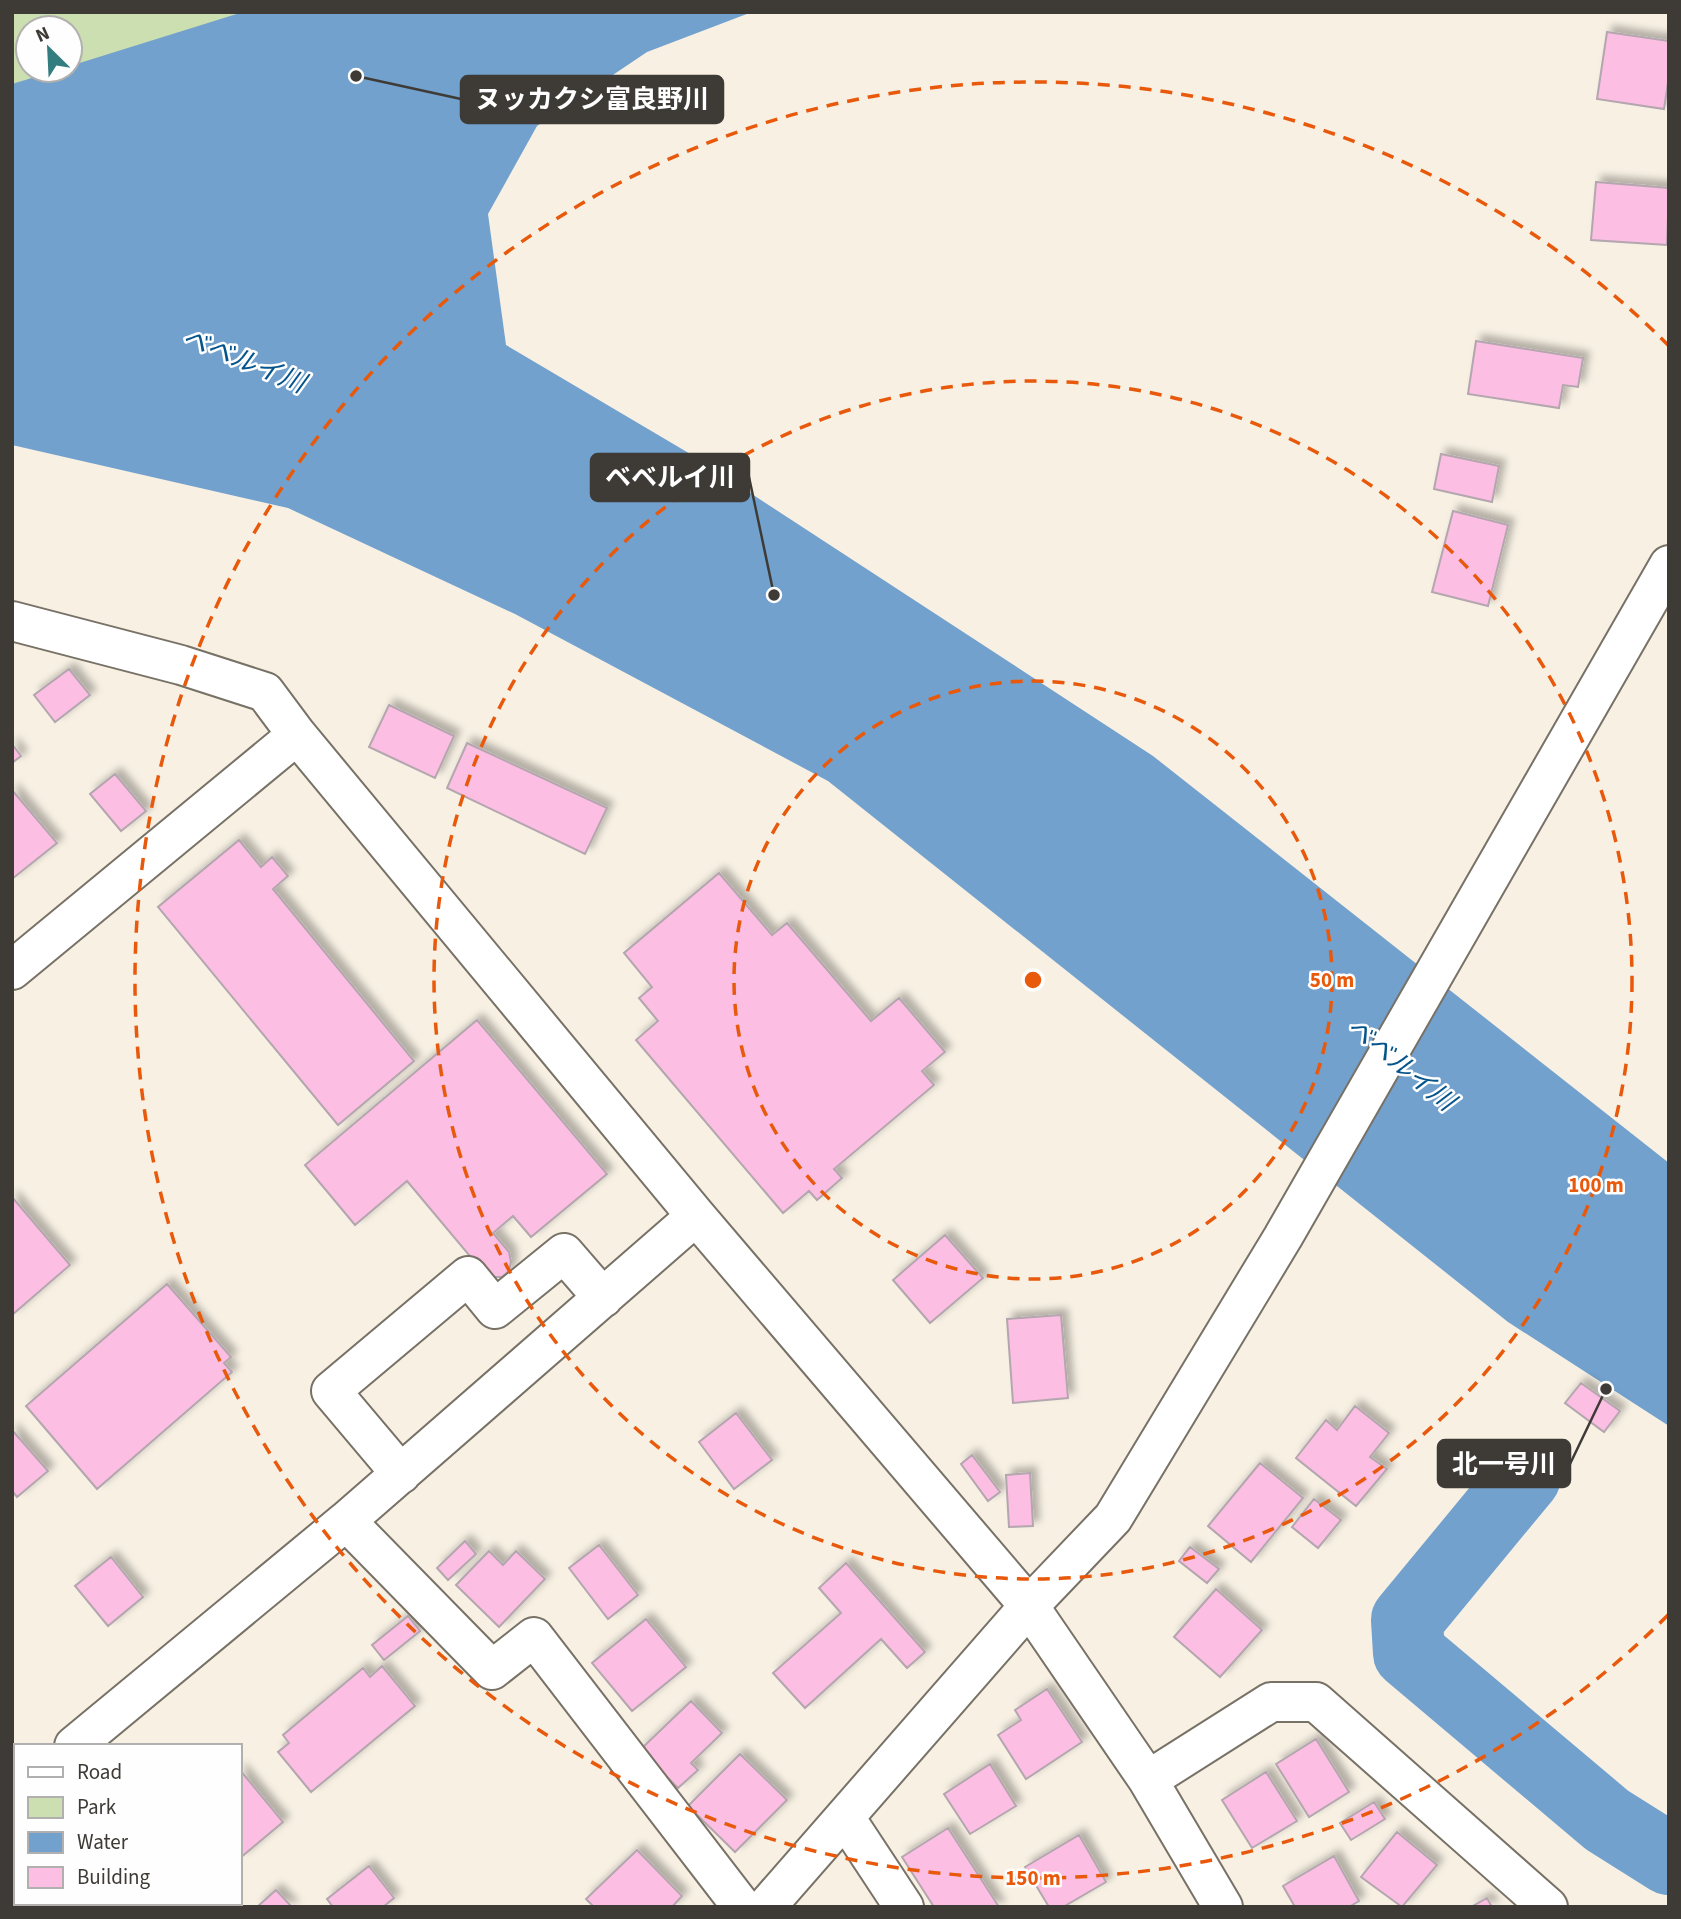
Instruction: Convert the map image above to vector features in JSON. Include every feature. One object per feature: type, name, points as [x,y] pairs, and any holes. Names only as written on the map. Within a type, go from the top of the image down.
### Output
[{"type":"street","points":[[766,1907],[846,1819],[1029,1606],[1113,1518],[1294,1218],[1669,565]]},
{"type":"street","points":[[12,621],[181,665],[265,692],[297,735],[696,1216],[1029,1606],[1148,1780],[1223,1907]]},
{"type":"street","points":[[12,971],[297,735]]},
{"type":"street","points":[[76,1744],[346,1521],[696,1216]]},
{"type":"street","points":[[401,1474],[331,1391],[468,1276],[495,1309],[564,1252],[603,1298]]},
{"type":"street","points":[[346,1521],[492,1670],[534,1637],[742,1907]]},
{"type":"street","points":[[1148,1780],[1272,1702],[1316,1702],[1548,1907]]},
{"type":"street","points":[[846,1819],[904,1907]]},
{"type":"green space","points":[[12,12],[381,12],[12,145]]},
{"type":"water","points":[[243,12],[752,12],[647,52],[537,126],[488,214],[506,345],[692,455],[1153,756],[1669,1163],[1669,1426],[1508,1322],[828,781],[515,614],[288,508],[12,445],[12,84],[84,84],[84,62]]},
{"type":"building","points":[[1607,32],[1669,41],[1669,76],[1664,109],[1597,99]]},
{"type":"building","points":[[1596,182],[1669,188],[1667,245],[1591,240]]},
{"type":"building","points":[[1476,341],[1583,358],[1578,387],[1563,385],[1559,408],[1468,394]]},
{"type":"building","points":[[1441,454],[1499,466],[1492,502],[1434,489]]},
{"type":"building","points":[[1453,511],[1508,525],[1488,606],[1432,592]]},
{"type":"building","points":[[69,669],[90,695],[55,722],[34,695]]},
{"type":"building","points":[[389,705],[454,736],[435,778],[369,747]]},
{"type":"building","points":[[467,743],[607,808],[585,854],[447,788]]},
{"type":"building","points":[[12,744],[21,756],[12,763]]},
{"type":"building","points":[[115,774],[146,811],[121,831],[90,794]]},
{"type":"building","points":[[12,790],[57,843],[12,879]]},
{"type":"building","points":[[239,840],[261,867],[272,857],[288,876],[273,889],[414,1061],[338,1125],[158,907]]},
{"type":"building","points":[[719,873],[772,935],[787,923],[871,1021],[899,998],[945,1052],[922,1071],[934,1085],[834,1169],[842,1178],[817,1200],[809,1191],[783,1213],[636,1040],[658,1021],[639,998],[652,987],[624,953]]},
{"type":"building","points":[[477,1020],[607,1174],[531,1237],[513,1216],[493,1233],[509,1252],[509,1271],[502,1277],[492,1277],[484,1273],[407,1181],[355,1225],[305,1165]]},
{"type":"building","points":[[12,1197],[70,1265],[12,1315]]},
{"type":"building","points":[[945,1235],[983,1278],[930,1323],[893,1280]]},
{"type":"building","points":[[167,1284],[231,1357],[224,1363],[232,1372],[97,1489],[26,1406]]},
{"type":"building","points":[[1061,1315],[1068,1398],[1013,1403],[1007,1319]]},
{"type":"building","points":[[1581,1383],[1620,1411],[1604,1432],[1565,1403]]},
{"type":"building","points":[[1355,1406],[1389,1433],[1370,1457],[1387,1469],[1356,1506],[1296,1458],[1326,1420],[1337,1430]]},
{"type":"building","points":[[736,1413],[772,1460],[734,1489],[699,1442]]},
{"type":"building","points":[[12,1430],[48,1471],[17,1497],[12,1491]]},
{"type":"building","points":[[972,1455],[1000,1492],[988,1501],[961,1464]]},
{"type":"building","points":[[1260,1463],[1303,1498],[1251,1562],[1208,1526]]},
{"type":"building","points":[[1030,1473],[1033,1526],[1009,1527],[1006,1475]]},
{"type":"building","points":[[1314,1499],[1341,1520],[1318,1548],[1292,1527]]},
{"type":"building","points":[[465,1541],[476,1554],[448,1580],[437,1568]]},
{"type":"building","points":[[599,1545],[638,1595],[608,1619],[569,1568]]},
{"type":"building","points":[[1190,1547],[1219,1569],[1207,1583],[1179,1561]]},
{"type":"building","points":[[489,1551],[503,1565],[516,1551],[545,1579],[499,1627],[456,1585]]},
{"type":"building","points":[[111,1557],[143,1597],[108,1626],[75,1586]]},
{"type":"building","points":[[846,1563],[925,1652],[907,1668],[881,1639],[805,1708],[773,1673],[841,1613],[819,1588]]},
{"type":"building","points":[[1216,1589],[1262,1630],[1220,1677],[1174,1637]]},
{"type":"building","points":[[408,1616],[420,1631],[384,1660],[372,1645]]},
{"type":"building","points":[[646,1619],[686,1667],[632,1711],[592,1663]]},
{"type":"building","points":[[382,1666],[415,1706],[311,1792],[278,1752],[289,1743],[283,1735],[363,1668],[370,1677]]},
{"type":"building","points":[[1047,1689],[1082,1742],[1026,1779],[998,1735],[1021,1720],[1015,1710]]},
{"type":"building","points":[[691,1701],[722,1733],[691,1763],[698,1770],[678,1788],[640,1750]]},
{"type":"building","points":[[1316,1739],[1349,1792],[1309,1817],[1276,1764]]},
{"type":"building","points":[[740,1754],[787,1800],[735,1852],[688,1806]]},
{"type":"building","points":[[990,1764],[1016,1806],[970,1834],[944,1794]]},
{"type":"building","points":[[242,1772],[283,1822],[242,1856]]},
{"type":"building","points":[[1266,1772],[1297,1821],[1252,1848],[1222,1800]]},
{"type":"building","points":[[1374,1802],[1385,1819],[1351,1840],[1340,1823]]},
{"type":"building","points":[[948,1828],[999,1907],[934,1907],[902,1857]]},
{"type":"building","points":[[1397,1832],[1437,1865],[1402,1907],[1361,1877]]},
{"type":"building","points":[[1079,1835],[1106,1882],[1063,1907],[1049,1907],[1025,1867]]},
{"type":"building","points":[[637,1850],[682,1896],[672,1907],[594,1907],[586,1899]]},
{"type":"building","points":[[1334,1856],[1359,1901],[1349,1907],[1295,1907],[1283,1886]]},
{"type":"building","points":[[369,1866],[394,1898],[383,1907],[333,1907],[327,1899]]},
{"type":"building","points":[[276,1890],[292,1907],[257,1907]]},
{"type":"building","points":[[1487,1898],[1492,1907],[1471,1907]]},
{"type":"waterway","points":[[1525,1477],[1407,1620],[1409,1653],[1607,1820],[1669,1859]]},
{"type":"place","name":"ヌッカクシ富良野川","points":[[356,76]]},
{"type":"place","name":"ベベルイ川","points":[[774,595]]},
{"type":"place","name":"北一号川","points":[[1606,1389]]}]
